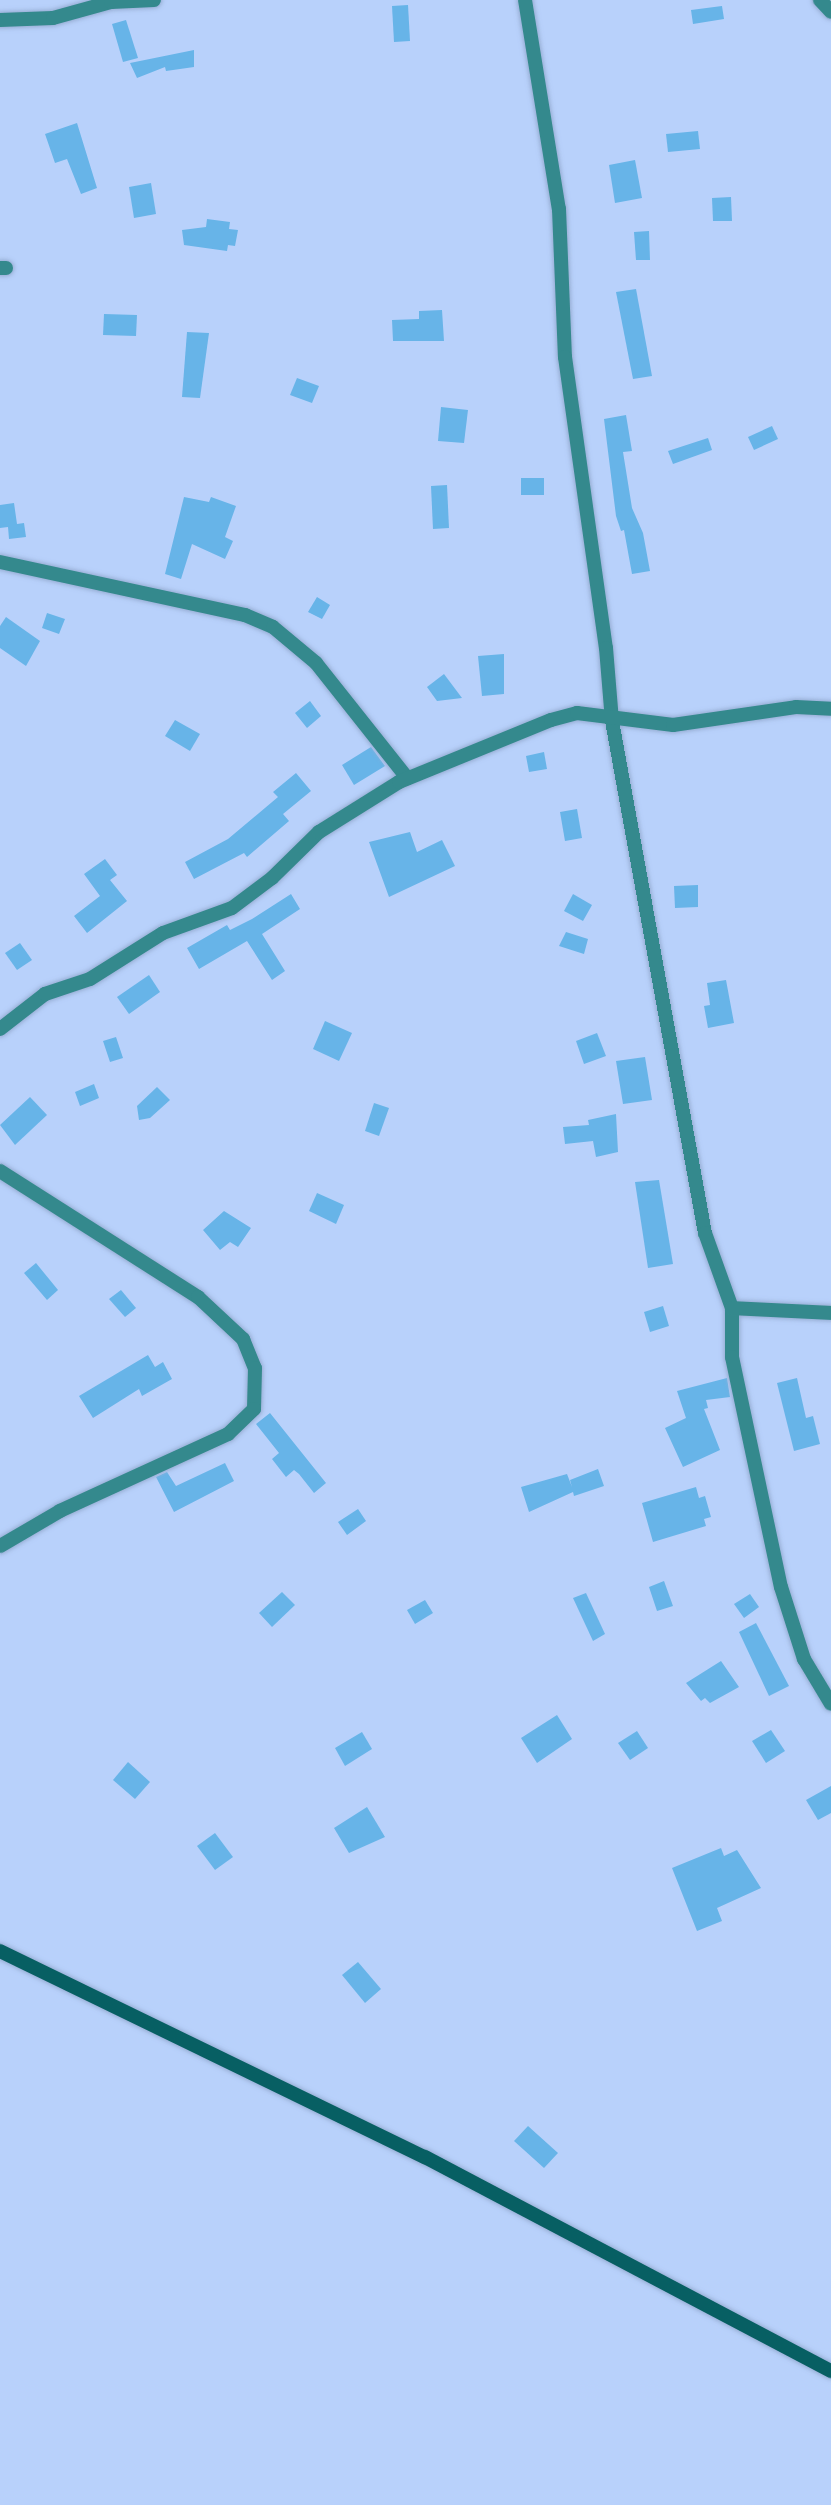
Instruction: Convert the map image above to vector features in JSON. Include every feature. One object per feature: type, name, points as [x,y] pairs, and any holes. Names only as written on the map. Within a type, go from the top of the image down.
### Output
[{"type":"street","points":[[0,20],[52,18],[111,2],[154,0]]},
{"type":"street","points":[[525,0],[559,209],[565,357],[607,648],[612,721],[705,1233],[732,1308],[732,1357],[781,1587],[804,1659],[831,1704]]},
{"type":"street","points":[[820,0],[831,12]]},
{"type":"street","points":[[0,562],[245,615],[273,627],[316,663],[407,778]]},
{"type":"street","points":[[0,1029],[45,994],[90,979],[163,933],[232,908],[341,816],[407,778],[564,715],[673,725],[796,707],[831,709]]},
{"type":"street","points":[[0,1171],[198,1297],[243,1339],[255,1368],[254,1409],[228,1434],[60,1511],[0,1546]]},
{"type":"street","points":[[732,1308],[831,1313]]},
{"type":"street","points":[[0,1951],[425,2157],[831,2371]]},
{"type":"building","points":[[408,5],[410,41],[394,42],[392,6]]},
{"type":"building","points":[[722,6],[724,19],[693,24],[691,10]]},
{"type":"building","points":[[126,20],[138,58],[123,62],[112,24]]},
{"type":"building","points":[[194,50],[194,67],[166,71],[165,67],[137,78],[130,63]]},
{"type":"building","points":[[77,123],[97,188],[81,194],[67,159],[55,163],[45,134]]},
{"type":"building","points":[[698,131],[700,149],[668,152],[666,134]]},
{"type":"building","points":[[635,160],[642,198],[615,203],[609,165]]},
{"type":"building","points":[[151,183],[156,214],[134,218],[129,187]]},
{"type":"building","points":[[731,197],[732,221],[713,221],[712,198]]},
{"type":"building","points":[[207,219],[230,222],[229,229],[238,230],[235,246],[228,245],[227,251],[184,245],[182,230],[206,227]]},
{"type":"building","points":[[649,231],[650,260],[636,260],[634,232]]},
{"type":"building","points":[[636,289],[652,376],[633,379],[616,292]]},
{"type":"building","points":[[442,310],[444,341],[393,341],[392,320],[419,319],[419,311]]},
{"type":"building","points":[[104,314],[137,315],[136,336],[103,335]]},
{"type":"building","points":[[187,332],[209,333],[200,398],[182,397]]},
{"type":"building","points":[[297,378],[319,386],[312,403],[290,395]]},
{"type":"building","points":[[441,407],[468,410],[464,443],[438,441]]},
{"type":"building","points":[[626,415],[632,451],[623,452],[632,508],[643,533],[650,571],[632,574],[624,530],[621,531],[616,516],[604,419]]},
{"type":"building","points":[[772,426],[778,439],[754,450],[748,437]]},
{"type":"building","points":[[708,438],[712,450],[673,464],[668,451]]},
{"type":"building","points":[[521,478],[544,478],[544,495],[521,495]]},
{"type":"building","points":[[447,485],[449,528],[433,529],[431,486]]},
{"type":"building","points":[[184,497],[209,502],[211,497],[236,506],[225,537],[233,541],[225,559],[192,544],[181,579],[165,574]]},
{"type":"building","points":[[14,503],[17,524],[24,523],[26,537],[9,539],[8,527],[0,528],[0,505]]},
{"type":"building","points":[[317,597],[330,605],[322,619],[308,612]]},
{"type":"building","points":[[47,613],[65,619],[59,634],[42,628]]},
{"type":"building","points":[[6,617],[40,641],[26,666],[0,648],[0,626]]},
{"type":"building","points":[[504,654],[504,694],[482,696],[478,656]]},
{"type":"building","points":[[444,674],[462,698],[437,701],[427,687]]},
{"type":"building","points":[[310,701],[321,716],[307,728],[295,713]]},
{"type":"building","points":[[175,720],[200,734],[190,751],[165,736]]},
{"type":"building","points":[[371,747],[385,766],[354,785],[342,765]]},
{"type":"building","points":[[544,752],[547,769],[529,772],[526,756]]},
{"type":"building","points":[[296,773],[311,791],[283,814],[289,821],[247,857],[244,853],[194,879],[185,862],[228,839],[278,797],[273,792]]},
{"type":"building","points":[[577,809],[582,838],[565,841],[560,812]]},
{"type":"building","points":[[410,832],[417,852],[442,840],[455,866],[389,897],[369,842]]},
{"type":"building","points":[[105,859],[117,875],[110,880],[127,901],[87,933],[74,916],[100,896],[84,874]]},
{"type":"building","points":[[698,885],[698,907],[675,908],[674,886]]},
{"type":"building","points":[[291,894],[300,909],[262,934],[285,971],[272,980],[247,941],[199,969],[187,948],[227,925],[230,930],[252,919]]},
{"type":"building","points":[[573,894],[592,905],[583,921],[564,911]]},
{"type":"building","points":[[566,932],[588,939],[584,954],[559,946]]},
{"type":"building","points":[[20,943],[32,960],[17,970],[5,953]]},
{"type":"building","points":[[149,975],[160,992],[129,1014],[117,997]]},
{"type":"building","points":[[726,980],[734,1023],[708,1028],[704,1006],[710,1005],[707,983]]},
{"type":"building","points":[[325,1021],[352,1033],[339,1061],[313,1049]]},
{"type":"building","points":[[597,1033],[606,1056],[584,1064],[576,1041]]},
{"type":"building","points":[[116,1037],[123,1058],[110,1062],[103,1041]]},
{"type":"building","points":[[645,1057],[652,1100],[623,1104],[616,1061]]},
{"type":"building","points":[[94,1084],[99,1098],[80,1106],[75,1092]]},
{"type":"building","points":[[157,1087],[170,1100],[150,1118],[139,1120],[137,1106]]},
{"type":"building","points":[[30,1097],[47,1115],[15,1145],[0,1125]]},
{"type":"building","points":[[374,1103],[389,1108],[379,1136],[365,1131]]},
{"type":"building","points":[[616,1114],[618,1152],[596,1157],[593,1141],[565,1144],[563,1127],[589,1125],[588,1120]]},
{"type":"building","points":[[659,1180],[673,1264],[648,1268],[635,1182]]},
{"type":"building","points":[[317,1193],[344,1205],[336,1224],[309,1211]]},
{"type":"building","points":[[224,1211],[251,1228],[238,1247],[230,1242],[220,1250],[203,1230]]},
{"type":"building","points":[[36,1263],[58,1290],[47,1300],[24,1273]]},
{"type":"building","points":[[121,1290],[136,1308],[125,1317],[109,1299]]},
{"type":"building","points":[[663,1306],[669,1326],[650,1332],[644,1312]]},
{"type":"building","points":[[148,1355],[155,1367],[163,1362],[172,1379],[142,1396],[139,1389],[93,1418],[79,1396]]},
{"type":"building","points":[[727,1378],[730,1397],[706,1400],[708,1408],[704,1409],[720,1450],[683,1467],[665,1428],[686,1418],[677,1391]]},
{"type":"building","points":[[797,1378],[806,1418],[813,1416],[820,1444],[794,1451],[777,1383]]},
{"type":"building","points":[[270,1413],[326,1483],[314,1493],[299,1474],[294,1470],[286,1477],[272,1459],[279,1453],[256,1424]]},
{"type":"building","points":[[225,1463],[234,1481],[174,1512],[156,1477],[167,1472],[176,1486]]},
{"type":"building","points":[[598,1469],[604,1486],[574,1496],[573,1492],[529,1512],[521,1487],[567,1474],[572,1487],[570,1480]]},
{"type":"building","points":[[696,1487],[699,1498],[705,1496],[711,1517],[704,1519],[706,1526],[653,1542],[642,1503]]},
{"type":"building","points":[[358,1509],[366,1521],[347,1535],[338,1522]]},
{"type":"building","points":[[664,1581],[673,1606],[657,1611],[649,1587]]},
{"type":"building","points":[[282,1592],[295,1605],[272,1627],[259,1613]]},
{"type":"building","points":[[586,1593],[605,1634],[593,1641],[573,1598]]},
{"type":"building","points":[[750,1594],[759,1607],[744,1618],[734,1604]]},
{"type":"building","points":[[425,1600],[433,1613],[415,1624],[407,1610]]},
{"type":"building","points":[[756,1623],[789,1686],[769,1696],[739,1632]]},
{"type":"building","points":[[721,1661],[739,1687],[710,1703],[705,1698],[701,1701],[686,1683]]},
{"type":"building","points":[[557,1715],[572,1739],[537,1763],[521,1738]]},
{"type":"building","points":[[771,1730],[785,1751],[766,1763],[752,1741]]},
{"type":"building","points":[[637,1731],[648,1748],[630,1760],[618,1743]]},
{"type":"building","points":[[362,1732],[372,1749],[345,1766],[335,1748]]},
{"type":"building","points":[[128,1762],[150,1782],[135,1799],[113,1780]]},
{"type":"building","points":[[831,1786],[831,1813],[818,1820],[806,1800]]},
{"type":"building","points":[[367,1807],[385,1837],[349,1853],[334,1828]]},
{"type":"building","points":[[215,1833],[233,1857],[215,1870],[197,1846]]},
{"type":"building","points":[[721,1848],[724,1856],[737,1850],[761,1888],[717,1908],[722,1921],[697,1931],[672,1868]]},
{"type":"building","points":[[358,1962],[381,1989],[365,2003],[342,1975]]},
{"type":"building","points":[[528,2126],[558,2153],[544,2168],[514,2141]]}]
